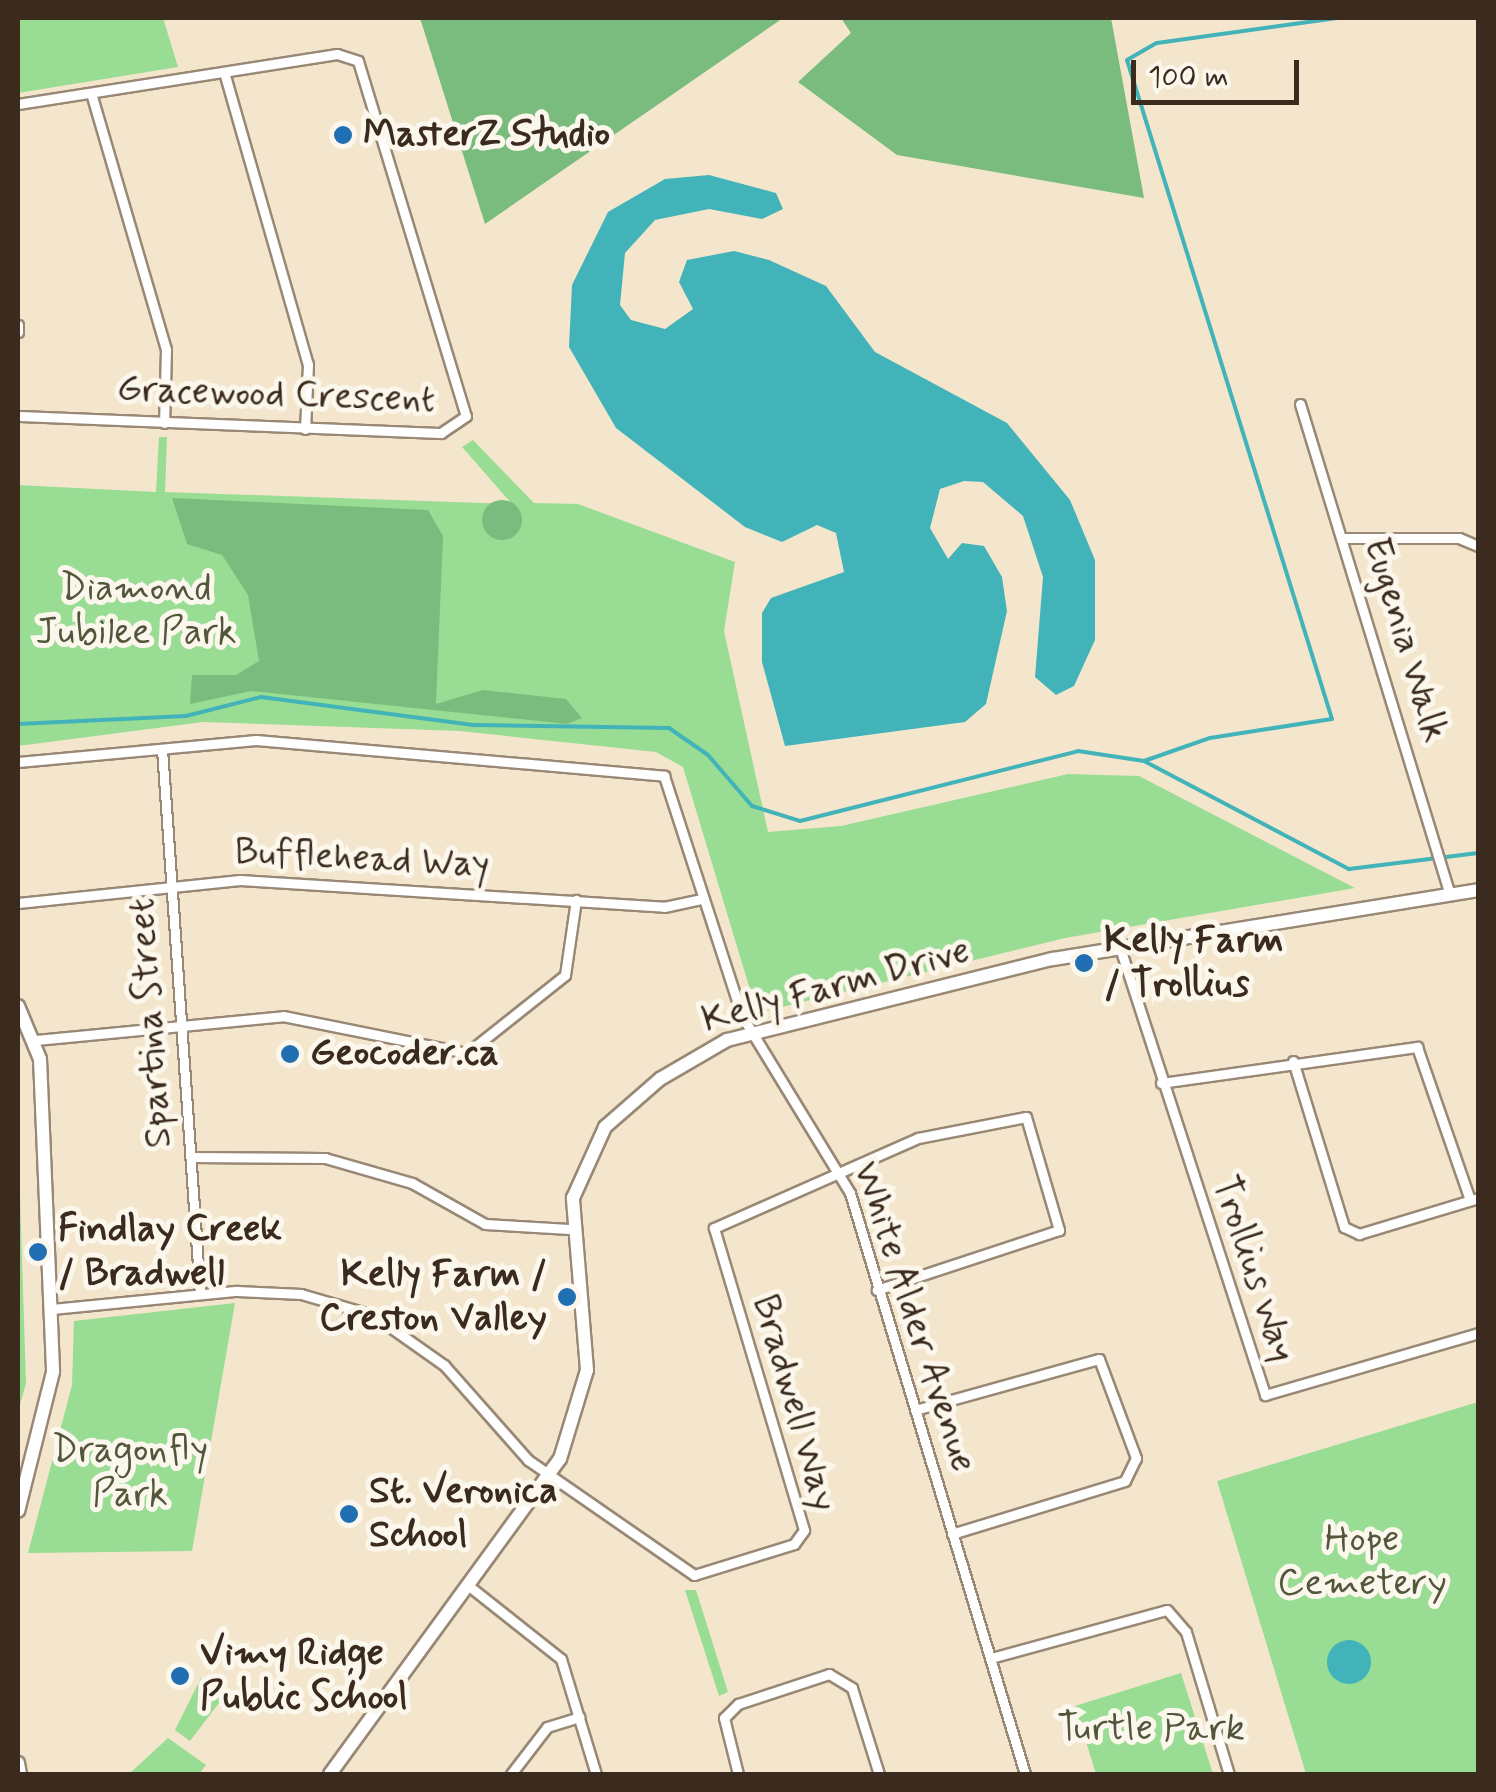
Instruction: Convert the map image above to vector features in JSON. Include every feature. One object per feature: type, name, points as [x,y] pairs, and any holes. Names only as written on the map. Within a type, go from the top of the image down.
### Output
[{"type":"street","name":"Gracewood Crescent","points":[[18,104],[337,54],[358,61],[463,396],[463,426],[450,433],[18,416]]},
{"type":"street","points":[[224,72],[308,364],[305,429]]},
{"type":"street","points":[[90,93],[166,348],[164,423]]},
{"type":"street","name":"Eugenia Walk","points":[[1300,404],[1450,895]]},
{"type":"street","points":[[1342,538],[1458,538],[1478,546]]},
{"type":"street","name":"White Alder Avenue","points":[[18,762],[256,740],[658,771],[672,786],[703,899],[750,1034],[839,1171],[1024,1774]]},
{"type":"street","name":"Spartina Street","points":[[162,748],[200,1294]]},
{"type":"street","name":"Bufflehead Way","points":[[18,903],[170,885],[264,880],[664,907],[703,899]]},
{"type":"street","name":"Kelly Farm Drive","points":[[330,1774],[551,1477],[587,1370],[569,1229],[580,1169],[605,1127],[690,1058],[750,1034],[1120,948],[1478,890]]},
{"type":"street","points":[[36,1040],[182,1020],[319,1018],[467,1053],[565,975],[576,900]]},
{"type":"street","name":"Trollius Way","points":[[1120,948],[1264,1395],[1478,1333]]},
{"type":"street","points":[[18,1006],[36,1040],[52,1308],[48,1410],[18,1511]]},
{"type":"street","points":[[1161,1082],[1293,1062],[1417,1047],[1474,1199],[1360,1234],[1344,1227],[1293,1062]]},
{"type":"street","points":[[839,1171],[918,1138],[1017,1114],[1034,1126],[1058,1230],[877,1290]]},
{"type":"street","points":[[192,1156],[325,1158],[412,1183],[485,1224],[569,1229]]},
{"type":"street","name":"Bradwell Way","points":[[52,1308],[200,1294],[301,1294],[402,1328],[551,1477],[686,1575],[800,1538],[804,1524],[714,1228],[839,1171]]},
{"type":"street","points":[[914,1410],[1099,1359],[1136,1458],[1125,1481],[952,1534]]},
{"type":"street","points":[[469,1586],[553,1648],[596,1774]]},
{"type":"street","points":[[991,1658],[1167,1610],[1186,1632],[1229,1774]]},
{"type":"street","points":[[738,1774],[724,1718],[738,1704],[829,1674],[852,1688],[879,1774]]},
{"type":"street","points":[[511,1774],[547,1726],[579,1717]]},
{"type":"street","points":[[18,1763],[20,1774]]},
{"type":"green space","points":[[18,18],[163,18],[178,67],[18,93]]},
{"type":"green space","points":[[420,18],[783,18],[485,224]]},
{"type":"green space","points":[[841,18],[1111,18],[1144,198],[897,155],[798,82],[851,33]]},
{"type":"green space","name":"Diamond Jubilee Park","points":[[159,437],[167,437],[165,492],[512,504],[462,447],[473,440],[534,503],[578,504],[735,562],[724,631],[768,832],[841,826],[1068,774],[1139,776],[1355,888],[1065,938],[757,1013],[683,767],[656,752],[460,731],[203,722],[18,746],[18,485],[156,492]]},
{"type":"green space","points":[[172,498],[428,510],[443,536],[436,704],[483,690],[566,699],[582,718],[567,724],[251,691],[190,704],[192,675],[236,675],[259,661],[248,595],[222,555],[187,544]]},
{"type":"green space","points":[[502,500],[516,506],[522,520],[516,534],[502,540],[488,534],[482,520],[488,506]]},
{"type":"green space","points":[[18,1133],[26,1383],[18,1412]]},
{"type":"green space","name":"Dragonfly Park","points":[[235,1303],[192,1551],[28,1553],[72,1385],[74,1321]]},
{"type":"green space","name":"Hope Cemetery","points":[[1478,1402],[1478,1774],[1306,1774],[1217,1481]]},
{"type":"green space","points":[[685,1590],[696,1590],[728,1692],[719,1696]]},
{"type":"green space","name":"Turtle Park","points":[[1181,1673],[1213,1774],[1096,1774],[1075,1706]]},
{"type":"green space","points":[[201,1678],[225,1695],[190,1741],[175,1730]]},
{"type":"green space","points":[[168,1738],[206,1765],[199,1774],[129,1774]]},
{"type":"water","points":[[709,175],[776,193],[783,209],[762,219],[709,209],[655,220],[625,253],[620,305],[631,320],[665,329],[693,309],[679,282],[687,260],[734,251],[769,260],[826,286],[875,352],[1007,423],[1070,500],[1095,560],[1095,640],[1074,686],[1056,695],[1035,677],[1043,577],[1023,516],[983,482],[964,481],[940,489],[930,528],[948,559],[962,543],[984,546],[1002,577],[1007,611],[986,704],[965,722],[785,746],[762,662],[762,613],[771,598],[844,572],[836,533],[817,525],[782,542],[745,527],[616,428],[569,347],[572,285],[608,212],[665,179]]},
{"type":"water","points":[[1349,1640],[1364,1647],[1371,1662],[1364,1677],[1349,1684],[1334,1677],[1327,1662],[1334,1647]]},
{"type":"waterway","points":[[1144,761],[1210,738],[1332,719],[1127,60],[1157,43],[1337,18]]},
{"type":"waterway","points":[[18,724],[186,716],[261,697],[475,725],[669,728],[708,755],[752,806],[800,821],[1078,751],[1144,761],[1349,869],[1478,853]]},
{"type":"place","name":"MasterZ Studio","points":[[343,135]]},
{"type":"place","name":"Kelly Farm / Trollius","points":[[1084,963]]},
{"type":"place","name":"Geocoder.ca","points":[[290,1054]]},
{"type":"place","name":"Findlay Creek / Bradwell","points":[[38,1252]]},
{"type":"place","name":"Kelly Farm / Creston Valley","points":[[567,1297]]},
{"type":"place","name":"St. Veronica School","points":[[349,1514]]},
{"type":"place","name":"Vimy Ridge Public School","points":[[180,1676]]}]
